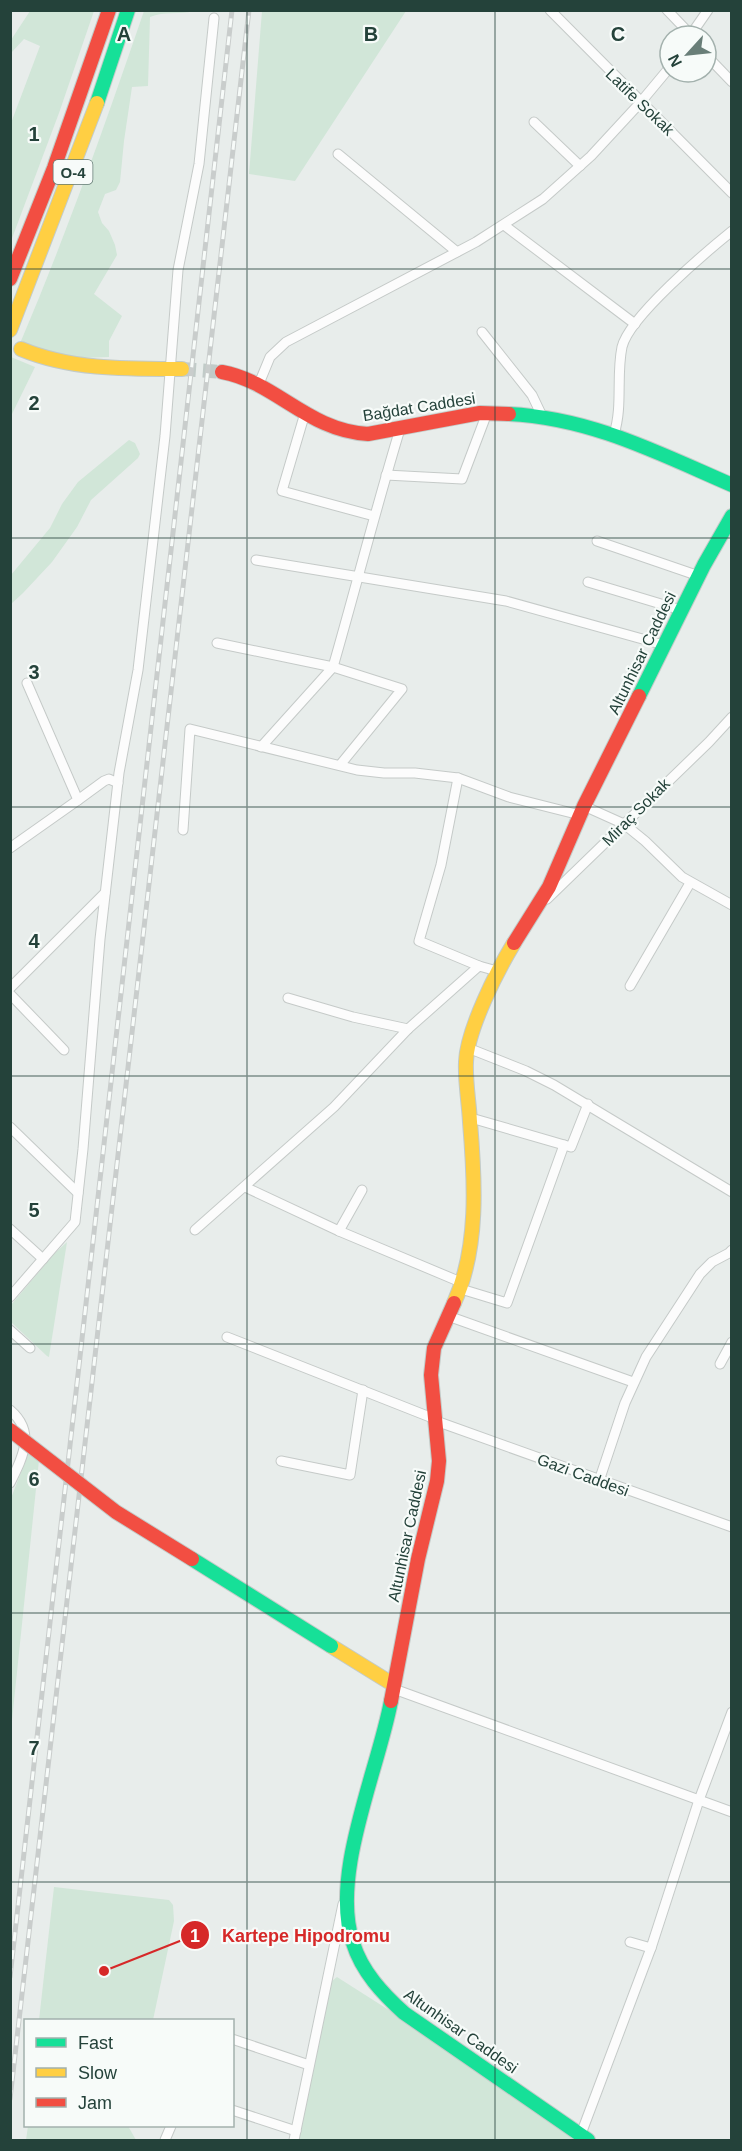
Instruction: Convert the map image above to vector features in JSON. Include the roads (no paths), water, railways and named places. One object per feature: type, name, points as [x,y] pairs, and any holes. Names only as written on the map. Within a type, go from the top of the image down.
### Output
[{"type":"main road","name":"O-4","points":[[10,279],[54,168],[109,10]]},
{"type":"main road","name":"O-4","points":[[10,330],[87,133],[128,10]]},
{"type":"main road","points":[[21,349],[34,356],[62,361],[105,366],[176,369]]},
{"type":"main road","name":"Bağdat Caddesi","points":[[222,372],[242,377],[331,426],[360,434],[487,413],[515,413],[543,417],[614,434],[732,485]]},
{"type":"main road","name":"Altunhisar Caddesi","points":[[584,2137],[405,2013],[382,1993],[361,1962],[353,1944],[346,1908],[346,1887],[352,1851],[394,1687],[418,1559],[437,1481],[439,1461],[431,1362],[434,1348],[462,1286],[468,1263],[472,1214],[471,1118],[466,1071],[468,1048],[497,971],[539,907],[582,811],[681,610],[732,516]]},
{"type":"main road","points":[[10,1430],[116,1512],[394,1687]]},
{"type":"street","name":"Latife Sokak","points":[[550,10],[732,193]]},
{"type":"street","points":[[668,10],[681,24]]},
{"type":"street","points":[[698,24],[708,10]]},
{"type":"street","points":[[10,1297],[75,1222],[105,893],[118,783],[138,670],[165,436],[176,369],[178,270],[199,164],[214,18]]},
{"type":"street","points":[[718,67],[731,80]]},
{"type":"street","points":[[258,386],[270,357],[286,342],[457,252],[543,200],[580,166],[658,81]]},
{"type":"street","points":[[534,122],[580,166]]},
{"type":"street","points":[[338,154],[457,252]]},
{"type":"street","points":[[504,225],[635,324]]},
{"type":"street","points":[[614,434],[620,408],[621,352],[625,336],[692,263],[732,231]]},
{"type":"street","points":[[482,332],[532,395],[543,417]]},
{"type":"street","points":[[305,413],[282,491],[374,516]]},
{"type":"street","points":[[386,475],[462,479],[487,413]]},
{"type":"street","points":[[261,747],[333,667],[400,429]]},
{"type":"street","points":[[597,541],[699,576]]},
{"type":"street","points":[[256,560],[506,601],[664,645]]},
{"type":"street","points":[[588,582],[681,610]]},
{"type":"street","points":[[216,643],[333,667],[402,689],[340,765]]},
{"type":"street","points":[[27,683],[78,800]]},
{"type":"street","name":"Miraç Sokak","points":[[539,907],[732,717]]},
{"type":"street","points":[[183,830],[190,729],[371,772],[415,773],[458,778],[509,797],[582,811],[624,824],[645,841],[672,870],[690,883],[732,905]]},
{"type":"street","points":[[458,778],[441,865],[419,941],[497,971]]},
{"type":"street","points":[[11,846],[104,781],[109,779],[118,783]]},
{"type":"street","points":[[630,986],[690,883]]},
{"type":"street","points":[[10,988],[105,893]]},
{"type":"street","points":[[195,1230],[334,1107],[408,1029],[479,966]]},
{"type":"street","points":[[10,994],[64,1050]]},
{"type":"street","points":[[288,998],[353,1017],[408,1029]]},
{"type":"street","points":[[468,1048],[526,1071],[588,1104],[641,1139],[732,1192]]},
{"type":"street","points":[[471,1118],[571,1147],[588,1104]]},
{"type":"street","points":[[10,1127],[78,1192]]},
{"type":"street","points":[[245,1186],[462,1286],[507,1303],[564,1145]]},
{"type":"street","points":[[339,1231],[362,1190]]},
{"type":"street","points":[[10,1229],[43,1259]]},
{"type":"street","points":[[599,1481],[625,1403],[646,1357],[695,1281],[712,1262],[731,1253]]},
{"type":"street","points":[[448,1316],[633,1382]]},
{"type":"street","points":[[10,1330],[30,1348]]},
{"type":"street","name":"Gazi Caddesi","points":[[228,1337],[435,1420],[599,1481],[732,1527]]},
{"type":"street","points":[[720,1364],[732,1342]]},
{"type":"street","points":[[281,1461],[350,1475],[363,1390]]},
{"type":"street","points":[[10,1410],[21,1420],[25,1433],[22,1456],[10,1483]]},
{"type":"street","points":[[394,1687],[732,1812]]},
{"type":"street","points":[[584,2137],[651,1948],[699,1800],[732,1712]]},
{"type":"street","points":[[234,2110],[295,2136],[346,1887]]},
{"type":"street","points":[[630,1942],[651,1948]]},
{"type":"street","points":[[234,2039],[309,2065]]},
{"type":"tunnel","points":[[182,369],[222,372]]},
{"type":"railway","points":[[10,1977],[232,10]]},
{"type":"railway","points":[[10,2099],[249,10]]},
{"type":"place","name":"Kartepe Hipodromu","points":[[104,1971]]}]
